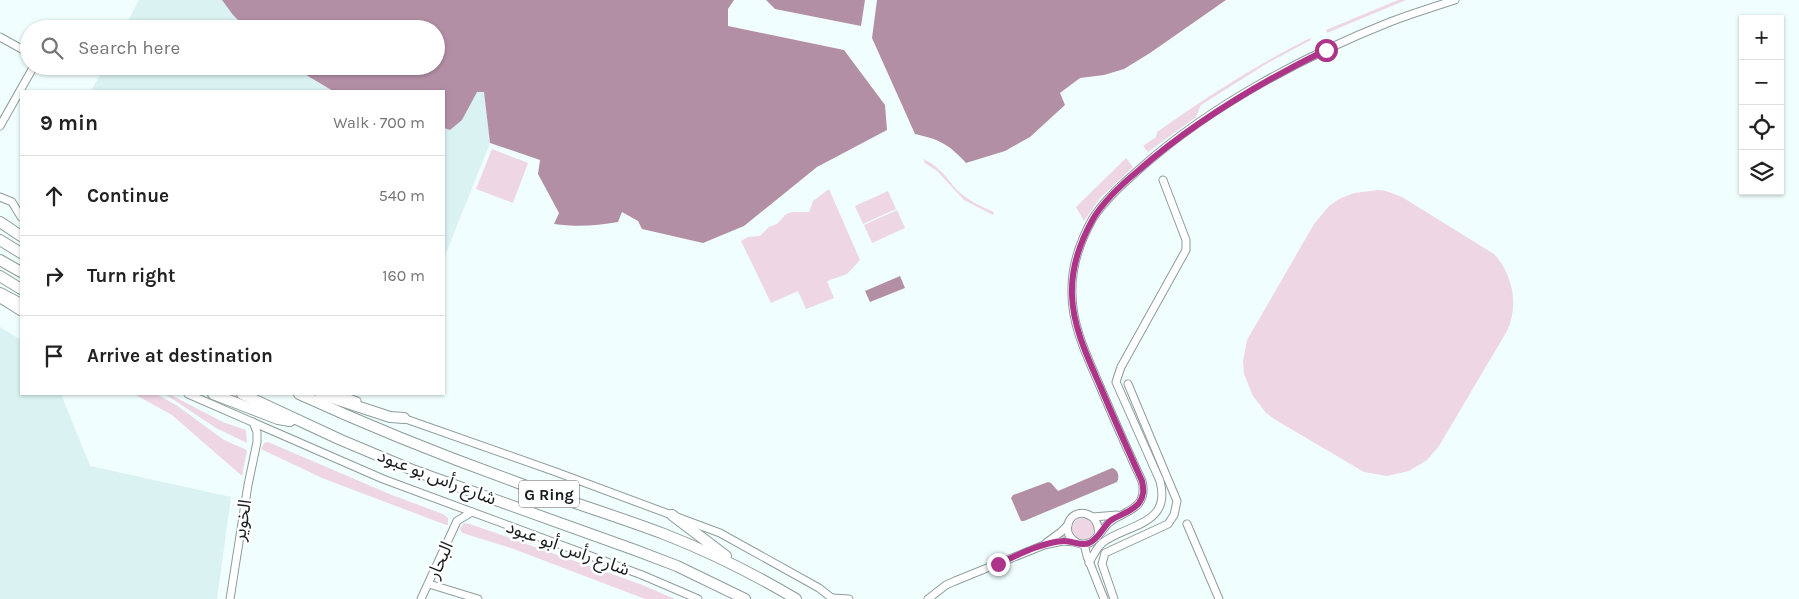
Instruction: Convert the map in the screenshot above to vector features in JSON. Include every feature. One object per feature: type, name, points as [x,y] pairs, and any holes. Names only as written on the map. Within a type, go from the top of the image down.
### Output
[{"type":"highway","points":[[0,222],[20,235]]},
{"type":"highway","points":[[0,240],[20,252]]},
{"type":"highway","points":[[0,260],[20,271]]},
{"type":"highway","points":[[0,276],[20,288]]},
{"type":"highway","points":[[0,293],[20,303]]},
{"type":"highway","points":[[216,395],[264,413]]},
{"type":"highway","points":[[226,395],[278,419],[301,423]]},
{"type":"highway","name":"شارع رأس بو عبود","points":[[244,395],[301,423],[415,470],[644,553],[712,582],[745,599]]},
{"type":"highway","name":"شارع رأس بو عبود","points":[[301,395],[376,428],[513,481],[663,534],[740,568],[796,599]]},
{"type":"highway","points":[[323,395],[390,418],[404,418]]},
{"type":"highway","points":[[672,515],[740,568]]},
{"type":"street","points":[[1087,544],[1108,523],[1120,514],[1134,508],[1142,496],[1142,481],[1087,355],[1075,318],[1072,294],[1077,255],[1093,218],[1123,184],[1161,150],[1193,126],[1267,80],[1326,50],[1391,22],[1455,0]]},
{"type":"street","points":[[0,37],[20,47]]},
{"type":"street","points":[[20,90],[29,75]]},
{"type":"street","points":[[0,126],[20,91]]},
{"type":"street","points":[[1089,563],[1094,552],[1106,540],[1150,519],[1160,507],[1162,497],[1160,481],[1117,386],[1116,379],[1186,250],[1186,240],[1163,180]]},
{"type":"street","points":[[0,196],[12,202],[20,215]]},
{"type":"street","points":[[0,299],[20,311]]},
{"type":"street","points":[[1114,599],[1102,564],[1105,553],[1164,526],[1172,518],[1176,498],[1128,384]]},
{"type":"street","name":"شارع رأس أبو عبود","points":[[190,395],[374,476],[642,575],[698,599]]},
{"type":"street","points":[[341,395],[720,533],[790,572],[833,599],[849,599]]},
{"type":"street","name":"الخوير","points":[[230,599],[249,478],[258,442],[253,422]]},
{"type":"street","points":[[258,442],[272,431]]},
{"type":"street","name":"البحار","points":[[451,505],[457,521]]},
{"type":"street","name":"البحار","points":[[421,599],[457,521],[472,512]]},
{"type":"street","points":[[1044,545],[1061,532],[1070,520],[1078,514],[1083,513],[1093,517],[1120,514]]},
{"type":"street","points":[[1093,517],[1099,528],[1098,535]]},
{"type":"street","points":[[1187,524],[1219,599]]},
{"type":"street","points":[[1068,525],[1069,535],[1075,542]]},
{"type":"street","points":[[928,599],[946,585],[1044,545],[1063,541],[1075,542],[1087,544],[1094,552]]},
{"type":"street","points":[[1087,544],[1089,563],[1104,599]]},
{"type":"street","points":[[429,584],[478,599]]},
{"type":"shaded area","points":[[139,0],[222,0],[238,20],[129,20]]},
{"type":"shaded area","points":[[222,0],[734,0],[728,9],[728,26],[844,50],[885,105],[887,130],[817,167],[744,226],[703,243],[642,229],[638,221],[622,212],[618,222],[586,226],[554,224],[559,213],[538,174],[540,160],[490,143],[484,92],[477,92],[462,120],[450,130],[445,128],[445,90],[331,90],[306,75],[445,75],[445,20],[238,20]]},
{"type":"shaded area","points":[[766,0],[865,0],[861,26],[775,9]]},
{"type":"shaded area","points":[[877,0],[1226,0],[1124,69],[1104,75],[1080,78],[1060,93],[1065,105],[1030,137],[1005,151],[966,163],[943,143],[915,134],[872,38]]},
{"type":"shaded area","points":[[1398,0],[1406,0],[1327,33],[1326,30]]},
{"type":"shaded area","points":[[1310,38],[1311,40],[1266,64],[1201,105],[1196,117],[1148,152],[1143,146],[1156,137],[1157,132],[1213,94],[1270,59]]},
{"type":"shaded area","points":[[100,75],[306,75],[331,90],[92,90]]},
{"type":"shaded area","points":[[477,91],[484,92],[490,143],[445,256],[445,128],[450,130],[462,120]]},
{"type":"shaded area","points":[[492,149],[528,163],[513,203],[476,189]]},
{"type":"shaded area","points":[[1126,158],[1133,167],[1100,198],[1084,221],[1076,207]]},
{"type":"shaded area","points":[[923,159],[937,168],[960,193],[994,212],[993,215],[964,200]]},
{"type":"shaded area","points":[[829,189],[860,260],[847,274],[827,281],[834,298],[806,309],[798,291],[771,303],[741,241],[748,237],[760,236],[769,227],[777,224],[786,214],[809,212],[813,201]]},
{"type":"shaded area","points":[[1379,190],[1402,197],[1494,254],[1506,271],[1510,281],[1513,301],[1511,321],[1507,331],[1439,446],[1427,460],[1409,471],[1387,476],[1364,472],[1266,413],[1253,396],[1244,374],[1243,361],[1247,340],[1314,224],[1329,206],[1339,199],[1354,193]]},
{"type":"shaded area","points":[[888,191],[896,209],[863,224],[855,206]]},
{"type":"shaded area","points":[[897,210],[905,228],[872,243],[864,225]]},
{"type":"shaded area","points":[[900,276],[905,288],[870,302],[865,291]]},
{"type":"shaded area","points":[[0,327],[20,339],[20,395],[61,395],[90,466],[231,497],[217,599],[0,599]]},
{"type":"shaded area","points":[[136,395],[158,395],[176,405],[224,440],[247,450],[242,476],[172,415]]},
{"type":"shaded area","points":[[166,395],[171,395],[223,422],[246,430],[247,443],[216,428]]},
{"type":"shaded area","points":[[268,442],[392,495],[443,514],[448,518],[448,525],[322,478],[261,449],[264,443]]},
{"type":"shaded area","points":[[1112,468],[1118,474],[1117,482],[1024,521],[1021,521],[1011,498],[1013,495],[1048,482],[1058,491]]},
{"type":"shaded area","points":[[1083,518],[1091,521],[1094,529],[1091,537],[1083,540],[1075,537],[1072,529],[1075,521]]},
{"type":"shaded area","points":[[464,523],[640,584],[675,599],[645,599],[511,548],[462,533],[460,529]]},
{"type":"route","points":[[998,564],[1044,545],[1063,541],[1080,544],[1089,543],[1096,538],[1108,523],[1120,514],[1134,508],[1142,496],[1142,481],[1087,355],[1075,318],[1072,294],[1077,255],[1093,218],[1123,184],[1172,141],[1267,80],[1326,50]]}]
